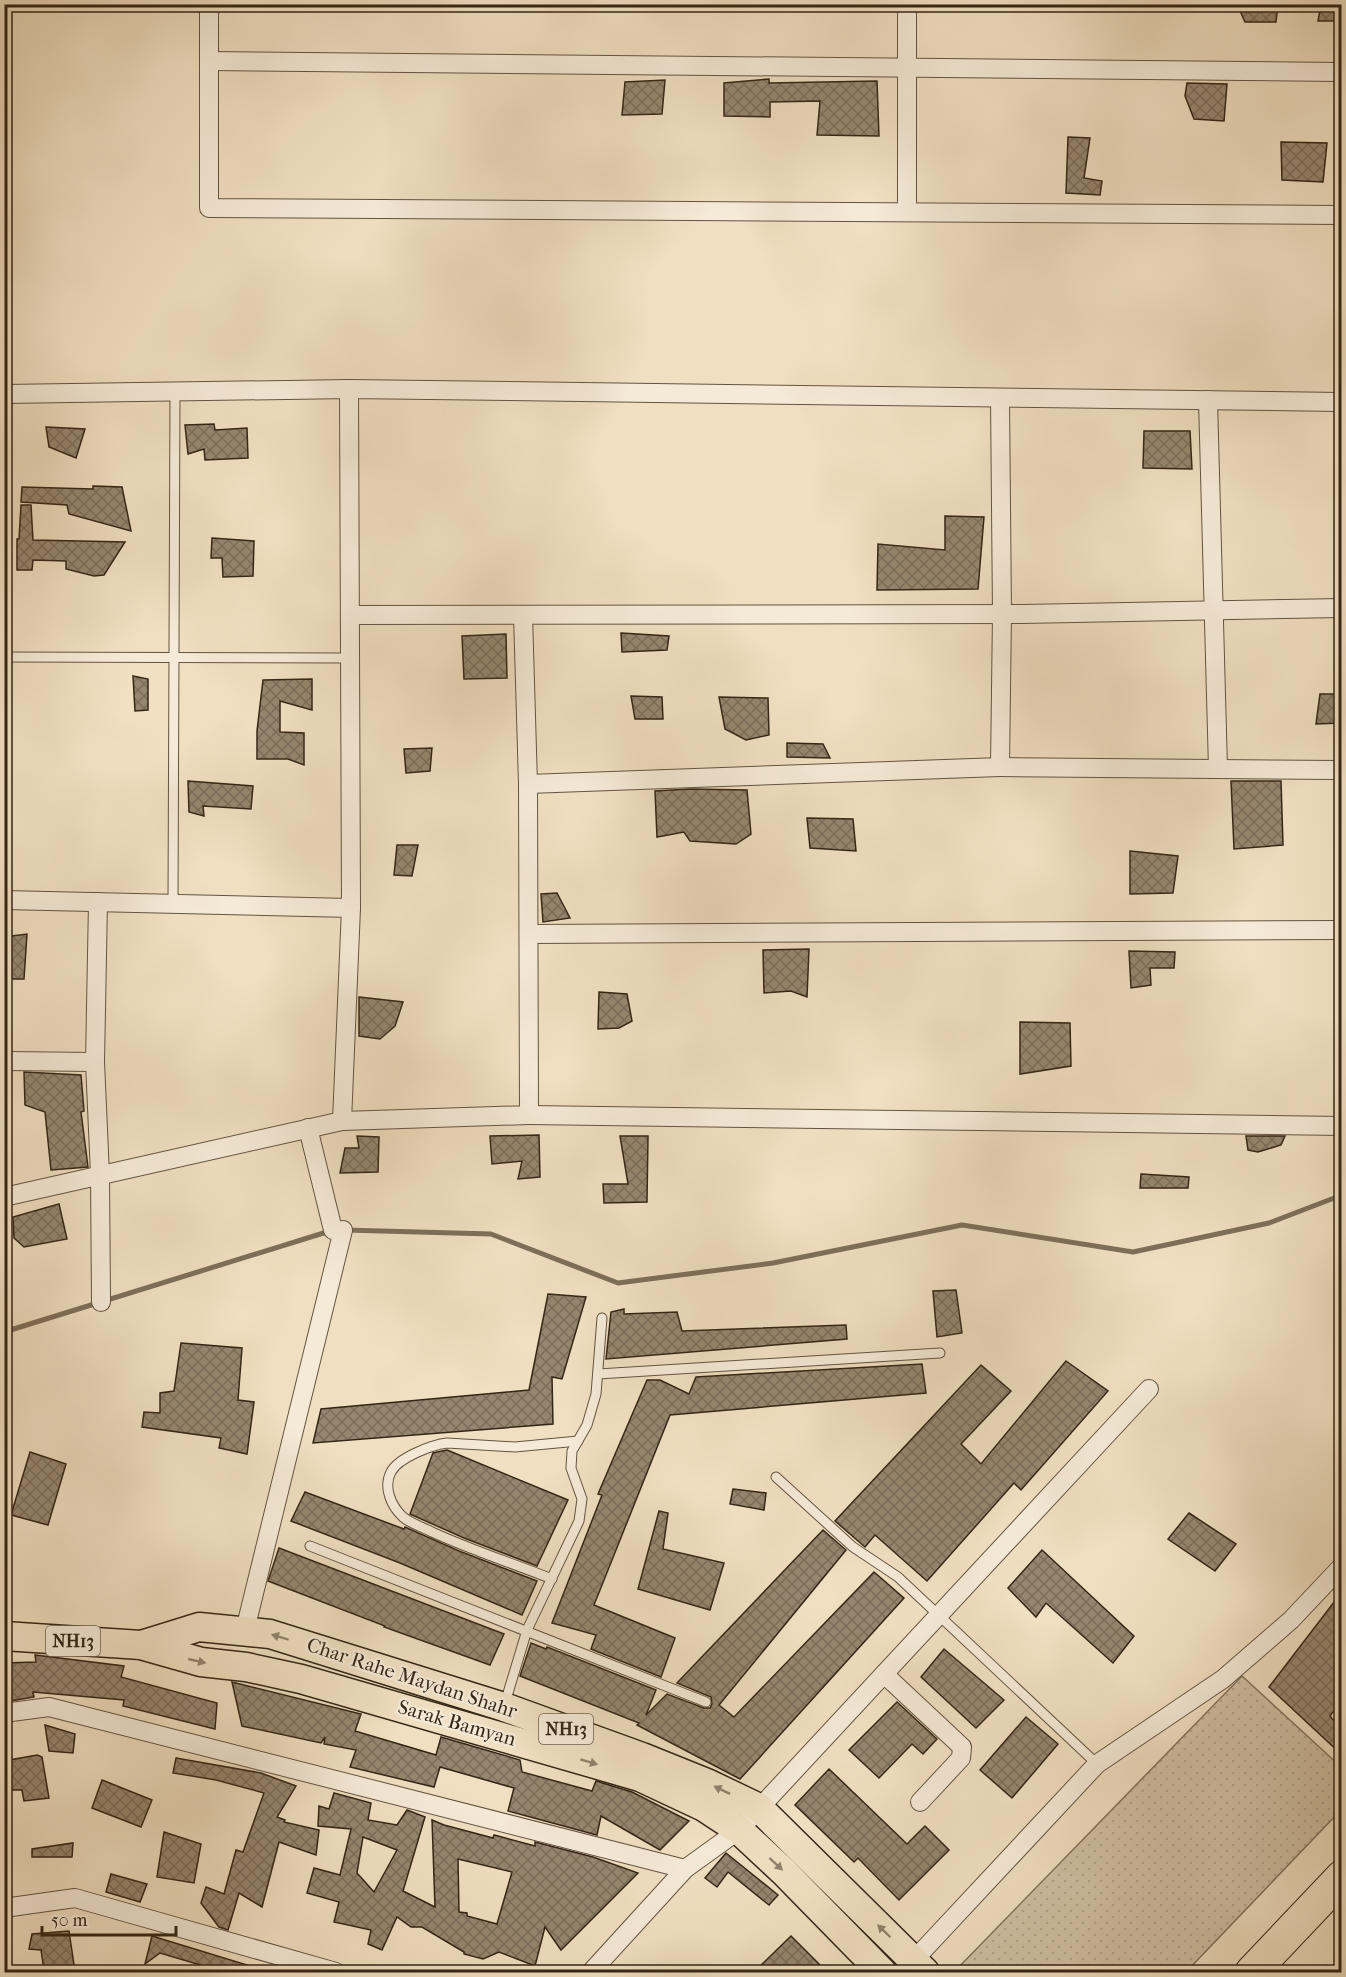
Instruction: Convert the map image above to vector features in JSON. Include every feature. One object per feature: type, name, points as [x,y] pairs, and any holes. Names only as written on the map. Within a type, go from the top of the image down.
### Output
[{"type":"highway","points":[[1252,1972],[1336,1888]]},
{"type":"main road","name":"Char Rahe Maydan Shahr","points":[[141,1646],[199,1627],[270,1634],[500,1720],[642,1757],[709,1784],[759,1808],[914,1968]]},
{"type":"main road","name":"NH13","points":[[4,1636],[141,1646]]},
{"type":"main road","name":"Sarak Bamyan","points":[[141,1646],[201,1662],[246,1667],[500,1720],[640,1777],[704,1807],[740,1830],[882,1972]]},
{"type":"street","points":[[209,4],[208,208],[1341,215]]},
{"type":"street","points":[[907,4],[908,212]]},
{"type":"street","points":[[209,61],[1341,72]]},
{"type":"street","points":[[342,1121],[351,908],[349,389]]},
{"type":"street","points":[[4,394],[349,389],[1341,402]]},
{"type":"street","points":[[1000,398],[1002,614],[1000,767]]},
{"type":"street","points":[[1208,400],[1218,769]]},
{"type":"street","points":[[350,615],[1002,614],[1341,608]]},
{"type":"street","points":[[523,615],[528,784],[529,1116]]},
{"type":"street","points":[[528,784],[1000,767],[1338,770],[1341,773]]},
{"type":"street","points":[[4,900],[351,908]]},
{"type":"street","points":[[98,902],[95,1062],[100,1175],[101,1302]]},
{"type":"street","points":[[529,934],[1341,930]]},
{"type":"street","points":[[4,1061],[95,1062]]},
{"type":"street","points":[[4,1197],[342,1121],[529,1116],[1341,1126]]},
{"type":"street","points":[[245,1630],[338,1230],[308,1128]]},
{"type":"street","points":[[591,1972],[685,1869],[740,1830],[1149,1389]]},
{"type":"street","points":[[914,1968],[1097,1764],[1223,1679],[1291,1620],[1341,1566]]},
{"type":"street","points":[[884,1674],[962,1747],[961,1758],[920,1802]]},
{"type":"street","points":[[4,1713],[49,1707],[685,1869]]},
{"type":"street","points":[[4,1908],[75,1898],[336,1972]]},
{"type":"lane","points":[[173,904],[175,392]]},
{"type":"lane","points":[[4,657],[350,658]]},
{"type":"lane","points":[[500,1720],[528,1630],[579,1521],[582,1500],[571,1468],[572,1451],[590,1415],[596,1394],[602,1318]]},
{"type":"lane","points":[[598,1374],[940,1353]]},
{"type":"lane","points":[[552,1579],[446,1538],[405,1518],[390,1499],[388,1478],[397,1463],[437,1444],[515,1448],[578,1441]]},
{"type":"lane","points":[[776,1477],[853,1547],[898,1577],[1097,1764]]},
{"type":"lane","points":[[310,1546],[706,1702]]},
{"type":"shaded area","points":[[1242,1676],[1341,1767],[1341,1810],[1186,1972],[954,1972]]},
{"type":"building","points":[[1237,4],[1278,4],[1276,22],[1245,22]]},
{"type":"building","points":[[1321,4],[1336,4],[1334,21],[1318,21]]},
{"type":"building","points":[[769,79],[769,83],[877,81],[879,136],[817,135],[820,101],[770,102],[770,117],[724,116],[724,83]]},
{"type":"building","points":[[665,80],[662,114],[622,115],[625,82]]},
{"type":"building","points":[[1187,83],[1227,84],[1224,121],[1194,119],[1185,96]]},
{"type":"building","points":[[1068,137],[1090,138],[1084,178],[1102,181],[1100,195],[1066,193]]},
{"type":"building","points":[[1281,142],[1327,143],[1323,182],[1282,180]]},
{"type":"building","points":[[214,424],[215,430],[247,428],[248,458],[205,460],[204,449],[188,454],[185,425]]},
{"type":"building","points":[[46,427],[85,429],[76,458],[49,447]]},
{"type":"building","points":[[1144,431],[1190,431],[1192,469],[1143,468]]},
{"type":"building","points":[[93,486],[122,487],[131,531],[69,514],[67,505],[21,502],[22,487],[93,489]]},
{"type":"building","points":[[21,505],[31,505],[33,540],[125,542],[104,575],[94,576],[66,569],[66,561],[33,560],[32,570],[17,570],[17,539],[19,539]]},
{"type":"building","points":[[945,516],[984,517],[978,589],[877,590],[878,544],[945,550]]},
{"type":"building","points":[[212,538],[254,541],[253,576],[223,577],[222,558],[211,558]]},
{"type":"building","points":[[621,633],[669,636],[667,650],[622,652]]},
{"type":"building","points":[[506,634],[507,678],[464,679],[462,636]]},
{"type":"building","points":[[133,676],[148,679],[148,710],[135,711]]},
{"type":"building","points":[[312,679],[312,710],[280,701],[280,732],[304,733],[304,765],[288,759],[257,759],[257,731],[263,680]]},
{"type":"building","points":[[1320,694],[1341,694],[1341,723],[1316,724]]},
{"type":"building","points":[[631,696],[662,697],[663,719],[635,719]]},
{"type":"building","points":[[719,697],[768,698],[769,735],[746,740],[725,729]]},
{"type":"building","points":[[787,743],[823,744],[830,758],[787,757]]},
{"type":"building","points":[[432,748],[430,771],[406,773],[404,749]]},
{"type":"building","points":[[188,781],[253,786],[251,809],[203,806],[204,816],[189,812]]},
{"type":"building","points":[[1231,781],[1281,781],[1283,845],[1234,849]]},
{"type":"building","points":[[747,790],[751,834],[736,844],[690,841],[684,832],[657,837],[655,791]]},
{"type":"building","points":[[807,818],[853,819],[856,851],[810,848]]},
{"type":"building","points":[[397,845],[418,845],[412,876],[394,875]]},
{"type":"building","points":[[1130,851],[1178,856],[1173,893],[1130,894]]},
{"type":"building","points":[[557,893],[570,918],[543,922],[541,894]]},
{"type":"building","points":[[27,934],[24,979],[4,979],[4,937]]},
{"type":"building","points":[[809,949],[807,997],[791,991],[764,993],[763,950]]},
{"type":"building","points":[[1129,951],[1175,952],[1174,968],[1150,968],[1151,985],[1131,988]]},
{"type":"building","points":[[599,992],[627,994],[632,1021],[619,1028],[598,1029]]},
{"type":"building","points":[[359,997],[403,1002],[395,1026],[380,1039],[359,1036]]},
{"type":"building","points":[[1020,1022],[1070,1023],[1071,1066],[1020,1074]]},
{"type":"building","points":[[24,1072],[81,1075],[84,1111],[81,1112],[88,1167],[51,1170],[45,1112],[25,1105]]},
{"type":"building","points":[[539,1135],[540,1177],[518,1179],[522,1161],[492,1164],[490,1136]]},
{"type":"building","points":[[357,1136],[379,1137],[378,1172],[340,1173],[345,1148],[359,1148]]},
{"type":"building","points":[[620,1136],[648,1136],[647,1202],[604,1203],[603,1184],[628,1184]]},
{"type":"building","points":[[1246,1136],[1285,1136],[1281,1145],[1258,1152],[1248,1150]]},
{"type":"building","points":[[1141,1174],[1189,1177],[1188,1188],[1140,1188]]},
{"type":"building","points":[[59,1204],[67,1239],[24,1247],[14,1238],[13,1217]]},
{"type":"building","points":[[956,1290],[962,1333],[937,1337],[933,1291]]},
{"type":"building","points":[[548,1294],[586,1297],[562,1379],[552,1377],[553,1424],[313,1443],[321,1409],[529,1390]]},
{"type":"building","points":[[624,1309],[624,1314],[677,1312],[682,1331],[846,1325],[847,1339],[606,1359],[611,1312]]},
{"type":"building","points":[[181,1343],[242,1348],[238,1400],[254,1402],[247,1454],[219,1448],[221,1438],[142,1427],[144,1412],[160,1413],[160,1393],[174,1391]]},
{"type":"building","points":[[1066,1361],[1108,1391],[1021,1490],[1014,1483],[927,1581],[875,1535],[865,1547],[835,1521],[981,1365],[1011,1391],[961,1444],[981,1464]]},
{"type":"building","points":[[922,1364],[926,1393],[670,1415],[594,1605],[675,1638],[661,1677],[591,1649],[596,1635],[552,1623],[602,1495],[598,1494],[647,1380],[660,1380],[689,1394],[696,1377]]},
{"type":"building","points":[[447,1450],[568,1500],[537,1566],[410,1514],[433,1453]]},
{"type":"building","points":[[30,1452],[66,1464],[48,1525],[11,1515]]},
{"type":"building","points":[[733,1489],[766,1493],[764,1510],[730,1504]]},
{"type":"building","points":[[305,1492],[404,1529],[405,1527],[537,1581],[522,1615],[400,1563],[291,1521]]},
{"type":"building","points":[[659,1511],[668,1513],[663,1549],[724,1563],[710,1610],[638,1589]]},
{"type":"building","points":[[1189,1513],[1236,1544],[1215,1571],[1168,1539]]},
{"type":"building","points":[[823,1530],[846,1550],[719,1705],[734,1717],[874,1572],[904,1598],[740,1779],[637,1725],[639,1723],[520,1676],[531,1643],[546,1649],[547,1647],[656,1690],[646,1715],[667,1694],[704,1708],[710,1708],[711,1697],[677,1683]]},
{"type":"building","points":[[279,1548],[504,1634],[490,1665],[384,1627],[268,1581]]},
{"type":"building","points":[[1042,1550],[1134,1636],[1113,1663],[1046,1603],[1036,1617],[1008,1588]]},
{"type":"building","points":[[1341,1593],[1341,1630],[1334,1639],[1341,1647],[1341,1701],[1330,1716],[1341,1730],[1341,1754],[1269,1687]]},
{"type":"building","points":[[944,1649],[1004,1700],[976,1728],[921,1677]]},
{"type":"building","points":[[35,1655],[124,1666],[121,1677],[217,1703],[215,1729],[123,1706],[124,1700],[33,1692],[34,1697],[4,1702],[4,1663],[36,1662]]},
{"type":"building","points":[[232,1682],[361,1714],[355,1731],[436,1755],[441,1737],[520,1760],[522,1772],[592,1791],[596,1781],[632,1792],[689,1821],[660,1850],[601,1816],[597,1835],[508,1811],[514,1788],[440,1767],[434,1787],[350,1767],[356,1750],[324,1744],[325,1737],[321,1743],[242,1726]]},
{"type":"building","points":[[897,1702],[937,1739],[923,1754],[912,1744],[879,1778],[849,1750]]},
{"type":"building","points":[[1026,1717],[1058,1744],[1012,1798],[980,1770]]},
{"type":"building","points":[[45,1725],[75,1734],[73,1753],[49,1751]]},
{"type":"building","points":[[37,1755],[42,1757],[49,1798],[24,1801],[22,1790],[4,1790],[4,1761]]},
{"type":"building","points":[[176,1758],[261,1773],[296,1786],[277,1817],[285,1820],[284,1822],[319,1830],[316,1855],[279,1842],[262,1907],[239,1893],[228,1930],[219,1927],[201,1903],[206,1887],[224,1894],[236,1850],[243,1852],[264,1793],[216,1780],[173,1773]]},
{"type":"building","points":[[829,1769],[907,1844],[925,1826],[949,1850],[899,1900],[858,1858],[854,1862],[795,1805]]},
{"type":"building","points":[[102,1780],[152,1800],[141,1827],[92,1808]]},
{"type":"building","points":[[334,1793],[371,1803],[368,1820],[397,1825],[407,1810],[425,1817],[403,1891],[435,1907],[432,1820],[493,1838],[494,1835],[535,1846],[535,1842],[593,1857],[638,1873],[561,1950],[545,1927],[535,1966],[499,1952],[483,1959],[464,1954],[422,1927],[411,1927],[397,1917],[382,1950],[368,1944],[371,1930],[334,1922],[339,1902],[307,1893],[314,1868],[340,1875],[351,1829],[318,1826],[319,1806],[329,1809]],"holes":[[[363,1837],[397,1850],[374,1892],[357,1873]],[[458,1859],[512,1872],[497,1924],[459,1912]]]},
{"type":"building","points":[[164,1832],[201,1844],[194,1883],[157,1877]]},
{"type":"building","points":[[73,1843],[72,1857],[32,1857],[32,1849]]},
{"type":"building","points":[[726,1853],[778,1895],[769,1905],[728,1872],[717,1887],[705,1878]]},
{"type":"building","points":[[111,1874],[147,1884],[140,1902],[106,1892]]},
{"type":"building","points":[[69,1931],[74,1965],[44,1970],[41,1950],[29,1949],[32,1934]]},
{"type":"building","points":[[152,1936],[260,1969],[260,1972],[203,1972],[204,1966],[160,1953],[145,1964]]},
{"type":"building","points":[[791,1936],[827,1972],[754,1972]]},
{"type":"waterway","points":[[345,1230],[491,1234],[618,1283],[773,1263],[962,1225],[1133,1252],[1269,1223],[1342,1195]]},
{"type":"waterway","points":[[4,1332],[330,1231]]}]
